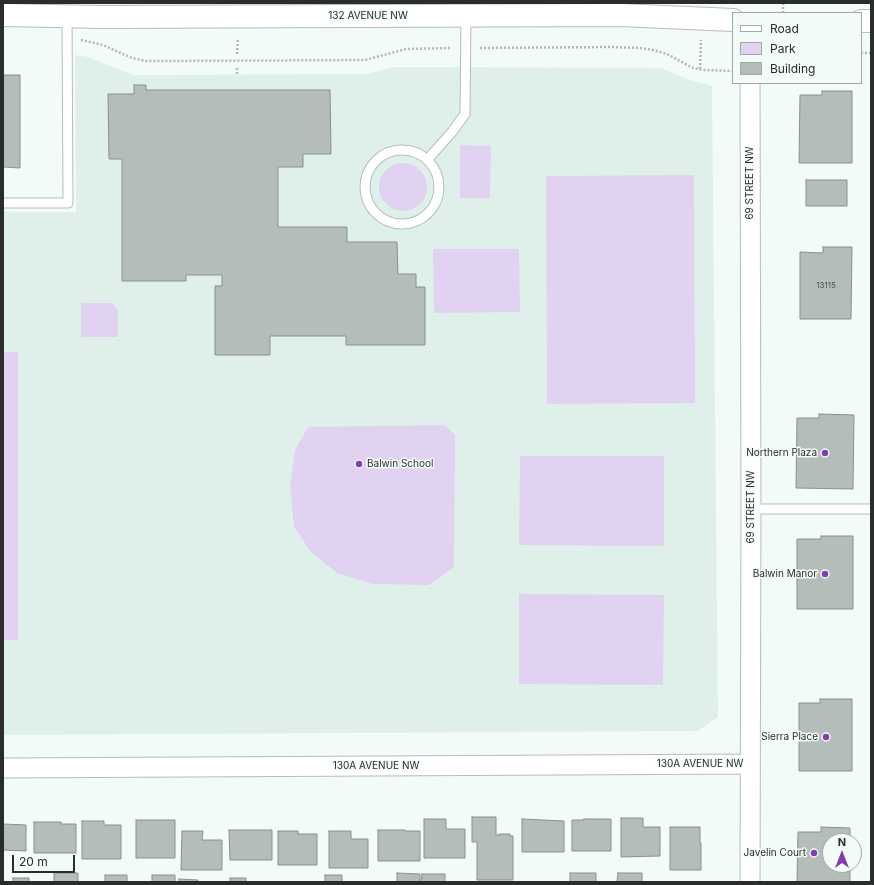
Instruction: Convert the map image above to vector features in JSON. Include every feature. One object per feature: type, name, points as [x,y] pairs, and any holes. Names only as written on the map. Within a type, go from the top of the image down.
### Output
[{"type":"street","name":"132 AVENUE NW","points":[[3,15],[620,15],[732,20]]},
{"type":"street","name":"69 STREET NW","points":[[750,84],[750,882]]},
{"type":"street","name":"130A AVENUE NW","points":[[3,768],[749,764]]},
{"type":"lane","points":[[3,202],[68,203],[67,16]]},
{"type":"lane","points":[[427,160],[452,132],[465,114],[466,16]]},
{"type":"lane","points":[[397,150],[408,150],[427,160],[434,168],[438,178],[439,188],[437,199],[432,209],[416,222],[405,224],[395,224],[385,220],[377,214],[368,202],[365,187],[366,176],[378,159],[387,153],[397,150]]},
{"type":"lane","points":[[751,509],[871,509]]},
{"type":"path","points":[[238,30],[238,54]]},
{"type":"path","points":[[68,38],[102,45],[132,58],[154,61],[365,60],[406,49],[611,47],[653,50],[668,54],[693,68],[732,71]]},
{"type":"path","points":[[700,69],[701,39]]},
{"type":"path","points":[[237,68],[237,75]]},
{"type":"shaded area","name":"Balwin School","points":[[75,55],[88,57],[133,75],[366,74],[394,67],[661,68],[690,80],[712,86],[718,717],[698,731],[3,735],[3,212],[76,212]]},
{"type":"green space","points":[[460,145],[491,146],[490,198],[460,198]]},
{"type":"green space","points":[[403,163],[412,165],[420,170],[425,178],[427,187],[425,196],[420,204],[412,209],[403,211],[394,209],[386,204],[381,196],[379,187],[381,178],[386,170],[394,165]]},
{"type":"green space","points":[[694,175],[695,403],[547,404],[546,176]]},
{"type":"green space","points":[[433,249],[519,249],[520,312],[434,313]]},
{"type":"green space","points":[[81,303],[112,303],[118,310],[118,337],[81,337]]},
{"type":"green space","points":[[3,352],[18,352],[18,640],[3,640]]},
{"type":"green space","points":[[445,425],[455,435],[454,567],[429,585],[373,584],[337,573],[311,552],[294,527],[290,486],[295,450],[308,427]]},
{"type":"green space","points":[[520,456],[664,456],[664,546],[519,545]]},
{"type":"green space","points":[[519,594],[664,595],[663,685],[519,684]]},
{"type":"building","points":[[3,75],[20,75],[20,168],[3,167]]},
{"type":"building","points":[[134,85],[146,85],[146,90],[330,90],[331,154],[303,154],[303,167],[278,167],[278,227],[347,227],[347,242],[397,242],[398,274],[416,274],[416,287],[425,287],[425,345],[346,345],[346,336],[270,336],[270,355],[215,355],[215,286],[222,286],[222,275],[186,275],[186,281],[122,281],[122,159],[109,159],[108,94],[134,94]]},
{"type":"building","points":[[822,91],[852,91],[852,163],[799,163],[800,95],[822,95]]},
{"type":"building","points":[[806,180],[847,180],[847,206],[806,206]]},
{"type":"building","points":[[823,247],[852,247],[851,319],[800,319],[800,252],[823,253]]},
{"type":"building","name":"Northern Plaza","points":[[819,414],[854,415],[853,489],[796,488],[797,418],[819,418]]},
{"type":"building","name":"Balwin Manor","points":[[821,536],[853,536],[853,609],[797,609],[797,539],[821,539]]},
{"type":"building","name":"Sierra Place","points":[[820,699],[852,699],[852,771],[799,771],[799,703],[820,703]]},
{"type":"building","points":[[472,817],[496,817],[496,835],[510,834],[510,836],[513,836],[513,880],[477,880],[477,842],[472,842]]},
{"type":"building","points":[[621,818],[643,818],[643,827],[660,827],[660,856],[621,857]]},
{"type":"building","points":[[424,819],[446,819],[446,829],[465,829],[465,858],[424,858]]},
{"type":"building","points":[[522,819],[564,821],[564,852],[522,852]]},
{"type":"building","points":[[611,819],[611,851],[572,851],[572,820]]},
{"type":"building","points":[[136,820],[175,820],[175,858],[136,858]]},
{"type":"building","points":[[82,821],[104,821],[104,825],[121,825],[121,859],[82,859]]},
{"type":"building","points":[[34,822],[61,822],[61,824],[76,824],[76,853],[34,853]]},
{"type":"building","points":[[3,824],[26,825],[26,851],[3,850]]},
{"type":"building","points":[[670,827],[700,827],[701,870],[670,870]]},
{"type":"building","name":"Javelin Court","points":[[821,827],[850,828],[850,833],[822,833],[822,873],[850,873],[850,882],[797,882],[798,832],[821,832]]},
{"type":"building","points":[[229,830],[272,830],[272,860],[230,860]]},
{"type":"building","points":[[378,830],[420,831],[420,861],[378,861]]},
{"type":"building","points":[[182,831],[203,831],[202,840],[222,840],[222,870],[181,870]]},
{"type":"building","points":[[278,831],[298,831],[298,834],[317,834],[317,865],[278,865]]},
{"type":"building","points":[[329,831],[351,831],[351,839],[368,839],[368,868],[329,868]]},
{"type":"building","points":[[54,873],[78,873],[78,882],[54,882]]},
{"type":"building","points":[[397,873],[420,874],[420,882],[397,882]]},
{"type":"building","points":[[570,873],[596,873],[596,882],[570,882]]},
{"type":"building","points":[[618,873],[642,873],[642,882],[617,882]]},
{"type":"building","points":[[422,874],[445,874],[445,882],[421,882]]},
{"type":"building","points":[[105,875],[127,875],[127,882],[105,882]]},
{"type":"building","points":[[152,875],[175,875],[175,882],[152,882]]},
{"type":"building","points":[[325,875],[342,875],[342,882],[325,882]]},
{"type":"building","points":[[13,878],[29,878],[29,882],[13,882]]},
{"type":"building","points":[[230,878],[246,878],[246,882],[230,882]]},
{"type":"building","points":[[179,879],[198,880],[198,882],[179,882]]},
{"type":"place","name":"Northern Plaza","points":[[825,453]]},
{"type":"place","name":"Balwin School","points":[[359,464]]},
{"type":"place","name":"Balwin Manor","points":[[825,574]]},
{"type":"place","name":"Sierra Place","points":[[826,737]]},
{"type":"place","name":"Javelin Court","points":[[814,853]]}]
